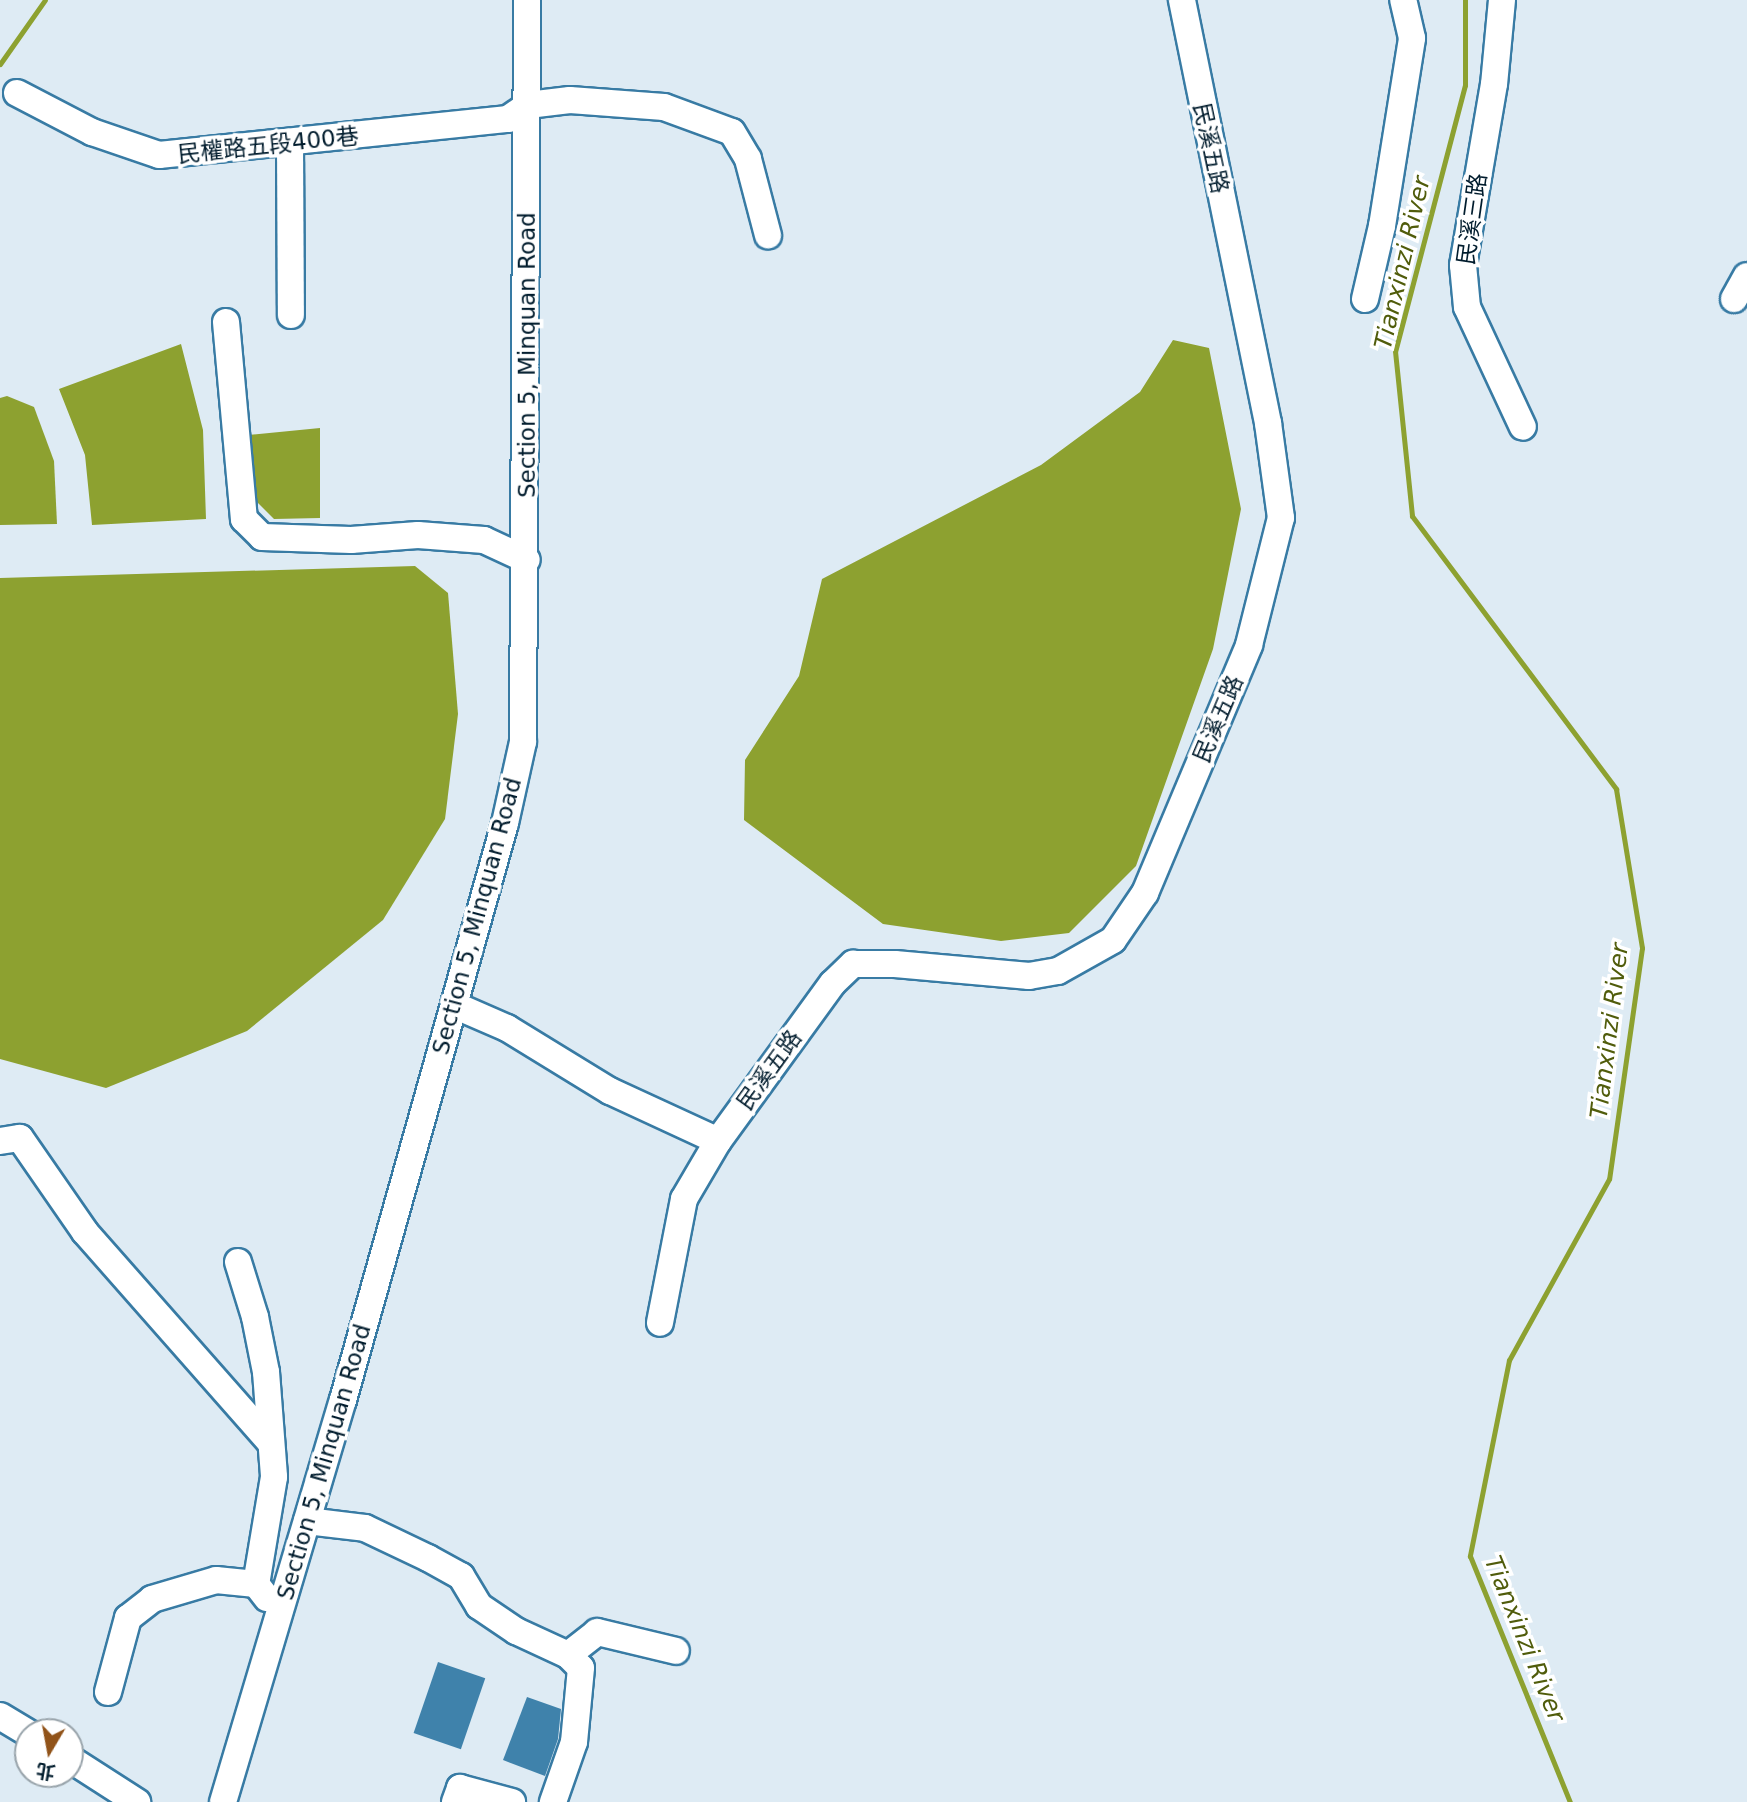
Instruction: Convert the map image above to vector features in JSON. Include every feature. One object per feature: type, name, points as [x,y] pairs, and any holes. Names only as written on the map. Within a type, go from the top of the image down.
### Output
[{"type":"street","name":"Section 5, Minquan Road","points":[[223,1802],[307,1521],[454,1004],[523,742],[527,560],[527,0]]},
{"type":"street","name":"民溪五路","points":[[660,1323],[684,1199],[718,1141],[833,983],[853,964],[895,964],[1029,976],[1058,971],[1113,940],[1145,893],[1249,645],[1281,518],[1268,424],[1182,0]]},
{"type":"street","points":[[1365,299],[1382,226],[1412,38],[1403,0]]},
{"type":"street","name":"民溪三路","points":[[1502,0],[1494,84],[1463,265],[1467,307],[1523,427]]},
{"type":"street","name":"民權路五段400巷","points":[[17,93],[92,132],[159,155],[508,120],[528,105]]},
{"type":"street","points":[[528,105],[570,100],[664,107],[732,132],[748,159],[768,235]]},
{"type":"street","points":[[290,143],[291,314]]},
{"type":"street","points":[[226,322],[244,519],[262,537],[351,540],[418,536],[485,540],[527,560]]},
{"type":"street","points":[[454,1004],[507,1028],[610,1091],[718,1141]]},
{"type":"street","points":[[0,1140],[20,1138],[85,1232],[271,1443]]},
{"type":"street","points":[[238,1262],[258,1328],[274,1477],[256,1584]]},
{"type":"street","points":[[307,1521],[365,1528],[428,1558],[461,1576],[480,1606],[516,1631],[568,1655],[581,1668],[574,1742],[553,1802]]},
{"type":"street","points":[[108,1692],[128,1618],[152,1599],[216,1580],[256,1584],[279,1613]]},
{"type":"street","points":[[568,1655],[597,1632],[676,1651]]},
{"type":"street","points":[[84,1768],[137,1802]]},
{"type":"street","points":[[455,1802],[460,1787],[512,1802]]},
{"type":"shaded area","points":[[1173,340],[1209,348],[1241,509],[1213,649],[1136,866],[1069,933],[1001,941],[883,924],[744,820],[745,760],[799,676],[822,579],[1041,465],[1140,392]]},
{"type":"shaded area","points":[[181,344],[203,430],[206,519],[92,525],[85,455],[59,389]]},
{"type":"shaded area","points":[[7,396],[34,407],[54,461],[57,524],[0,525],[0,398]]},
{"type":"shaded area","points":[[320,428],[320,518],[274,519],[254,499],[248,435]]},
{"type":"shaded area","points":[[415,566],[448,593],[458,714],[445,819],[383,920],[247,1031],[106,1088],[0,1059],[0,578]]},
{"type":"building","points":[[438,1662],[485,1678],[461,1749],[414,1733]]},
{"type":"building","points":[[527,1697],[561,1709],[558,1739],[545,1776],[503,1760]]},
{"type":"waterway","points":[[0,64],[45,0]]},
{"type":"waterway","name":"Tianxinzi River","points":[[1465,0],[1465,85],[1395,351],[1412,516],[1616,789],[1642,948],[1609,1179],[1509,1360],[1470,1556],[1570,1802]]}]
